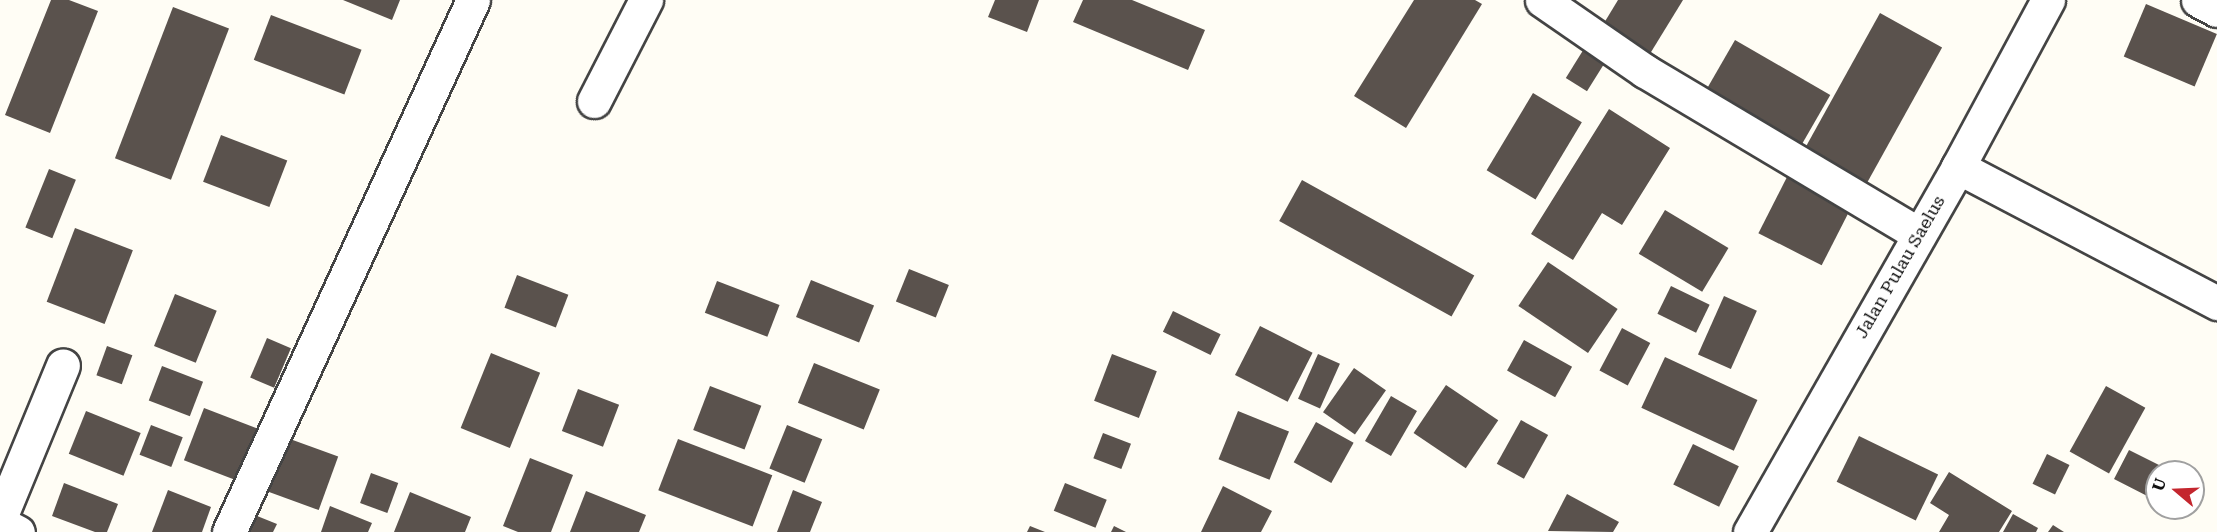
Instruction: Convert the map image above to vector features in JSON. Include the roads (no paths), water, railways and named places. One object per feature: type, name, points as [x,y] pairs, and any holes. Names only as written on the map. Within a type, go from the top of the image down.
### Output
[{"type":"street","points":[[229,532],[473,0]]},
{"type":"street","points":[[594,101],[646,0]]},
{"type":"street","points":[[1542,0],[1645,71],[1918,234]]},
{"type":"street","name":"Jalan Pulau Saelus","points":[[1750,532],[1958,167],[2048,0]]},
{"type":"street","points":[[2198,0],[2217,10]]},
{"type":"street","points":[[1958,167],[2217,303]]},
{"type":"street","points":[[18,532],[0,520],[63,365]]}]
